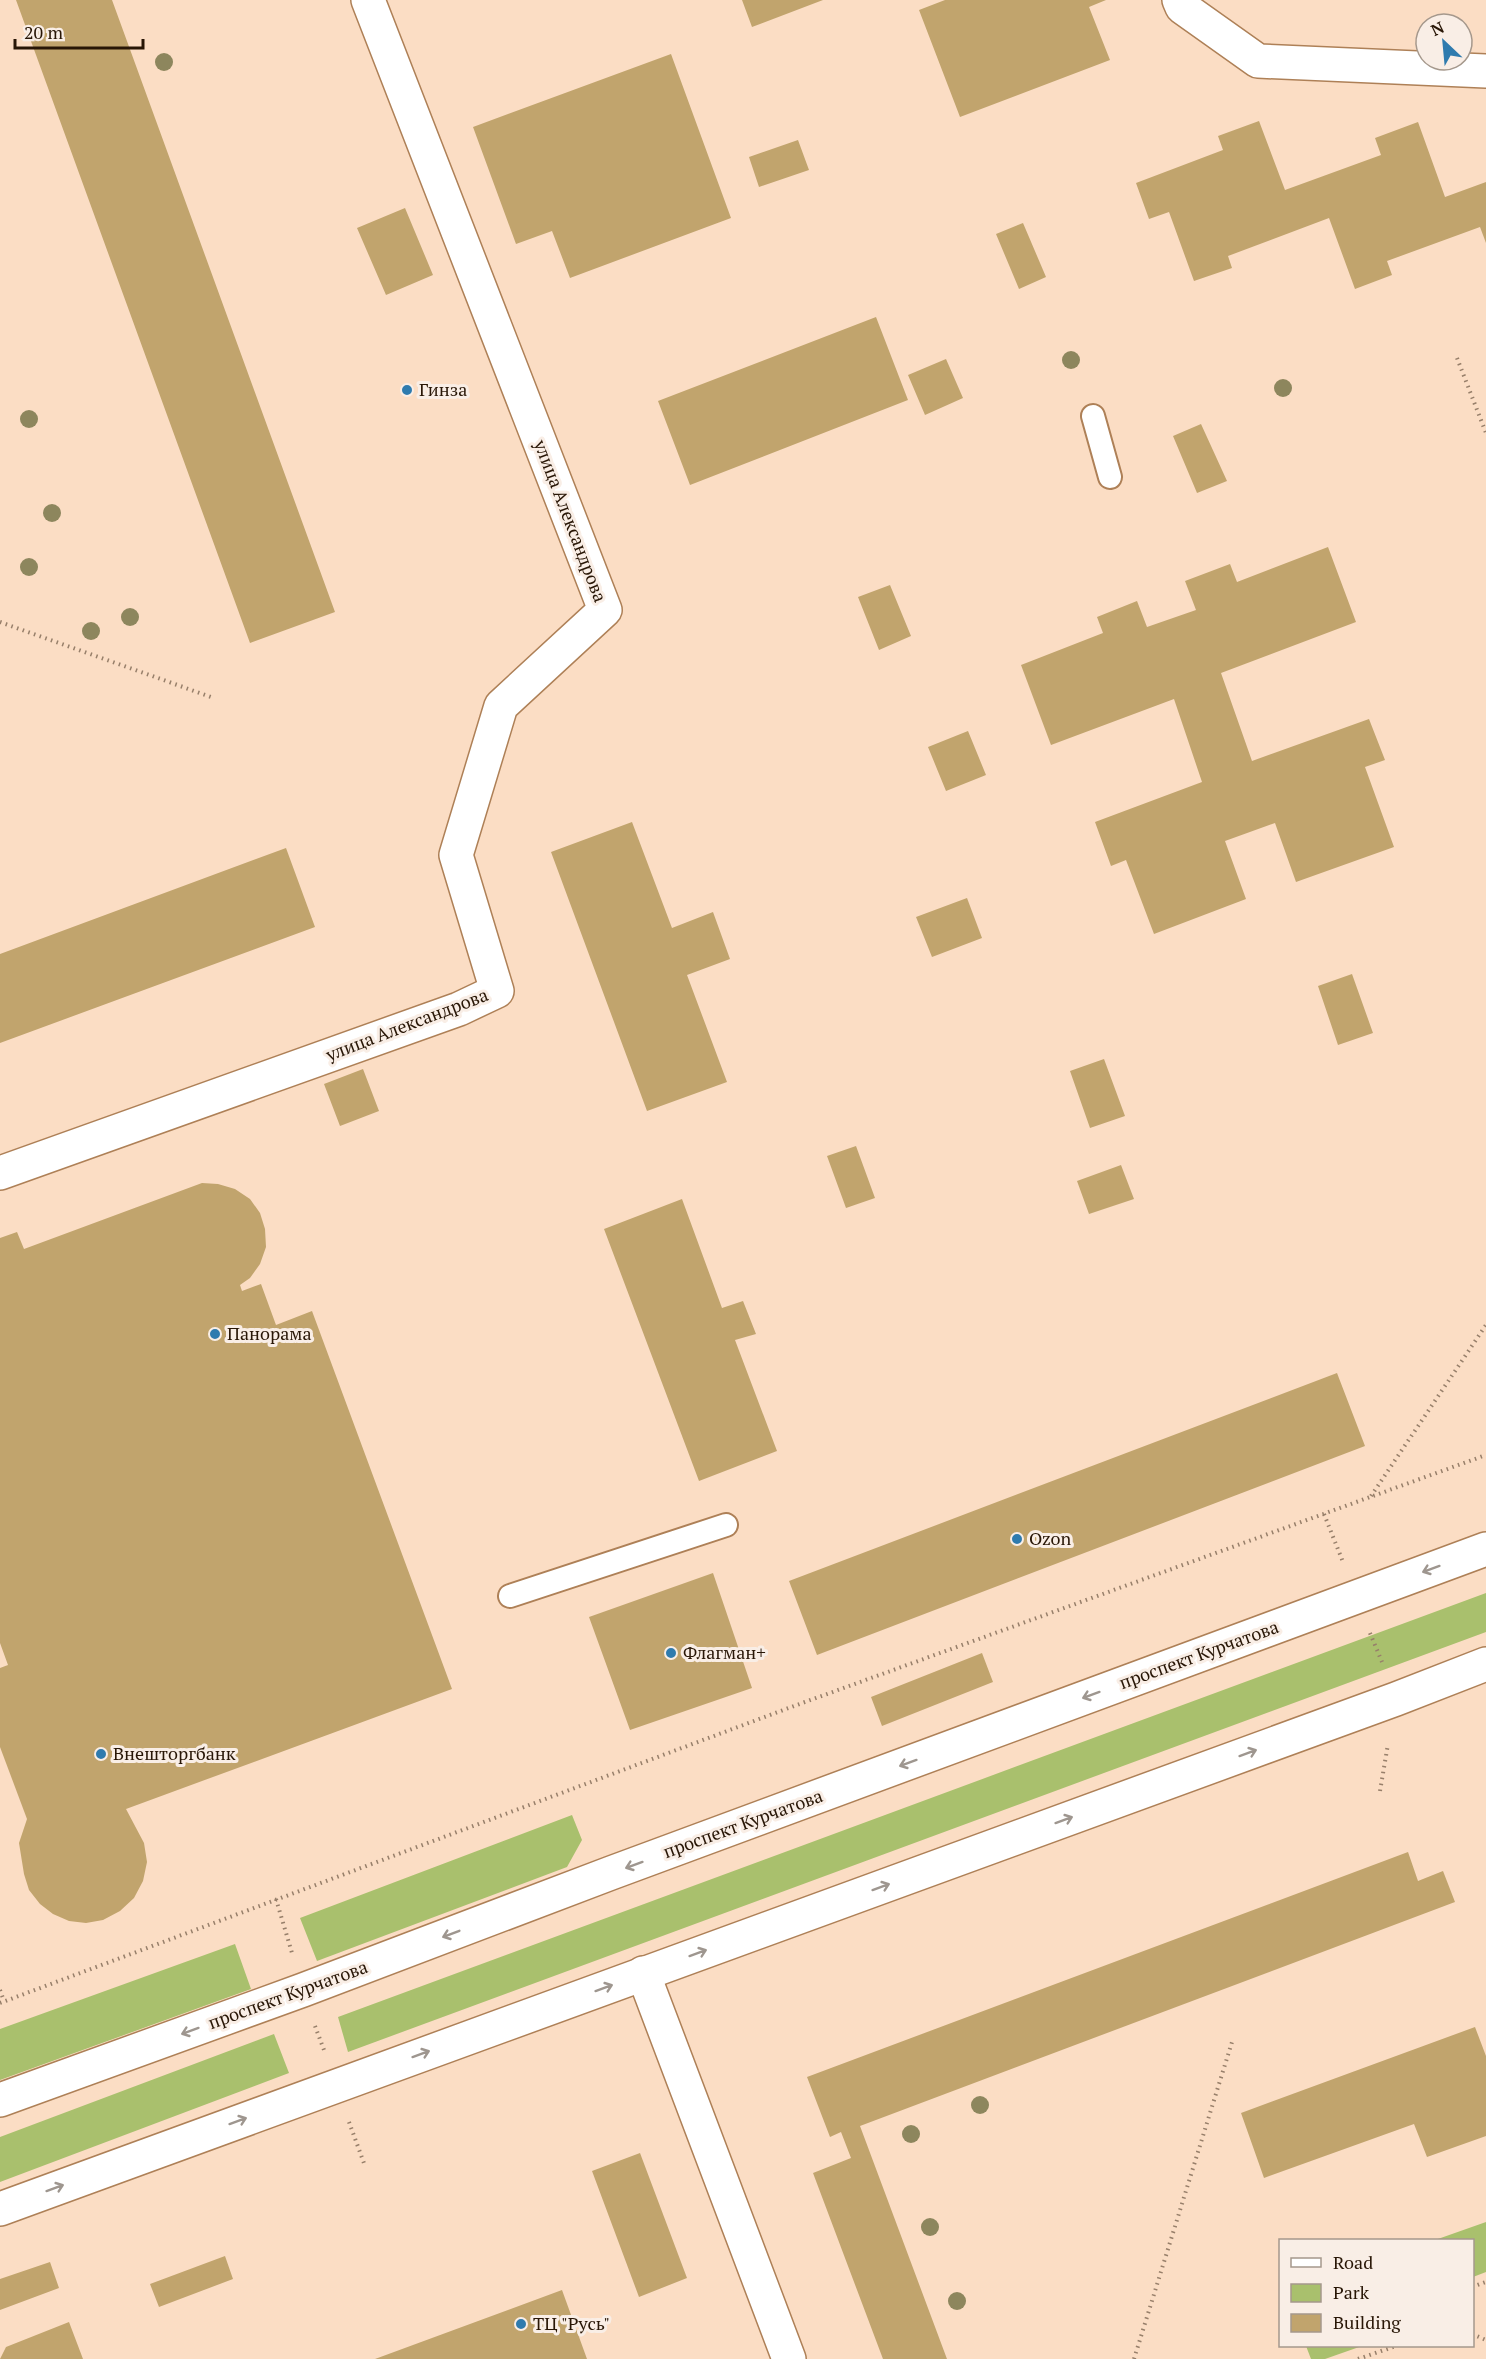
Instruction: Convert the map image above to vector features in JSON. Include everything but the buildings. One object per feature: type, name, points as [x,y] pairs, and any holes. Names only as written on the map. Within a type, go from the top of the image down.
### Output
[{"type":"street","name":"улица Александрова","points":[[0,1173],[459,1009],[497,991],[456,855],[501,706],[604,610],[368,0]]},
{"type":"street","points":[[1179,0],[1182,8],[1258,61],[1486,70]]},
{"type":"street","name":"проспект Курчатова","points":[[0,2100],[303,1990],[632,1865],[1486,1549]]},
{"type":"street","points":[[0,2209],[1385,1703],[1486,1664]]},
{"type":"street","points":[[643,1974],[789,2359]]},
{"type":"lane","points":[[1093,416],[1110,477]]},
{"type":"lane","points":[[510,1596],[726,1525]]},
{"type":"path","points":[[1457,358],[1486,432]]},
{"type":"path","points":[[0,622],[214,698]]},
{"type":"path","points":[[1371,1497],[1486,1325]]},
{"type":"path","points":[[0,1990],[2,2002],[794,1706],[1486,1455]]},
{"type":"path","points":[[276,1899],[303,1990],[365,2166]]},
{"type":"path","points":[[1134,2359],[1232,2042]]},
{"type":"path","points":[[1358,2359],[1393,2347]]},
{"type":"green space","points":[[1486,1593],[1486,1632],[348,2052],[338,2017]]},
{"type":"green space","points":[[572,1815],[582,1840],[567,1867],[317,1961],[300,1918]]},
{"type":"green space","points":[[235,1944],[251,1989],[0,2080],[0,2029]]},
{"type":"green space","points":[[274,2034],[289,2073],[0,2182],[0,2137]]},
{"type":"green space","points":[[1486,2222],[1486,2272],[1474,2277],[1474,2239],[1438,2239]]},
{"type":"green space","points":[[1306,2347],[1359,2347],[1325,2359],[1311,2359]]},
{"type":"place","name":"Гинза","points":[[407,390]]},
{"type":"place","name":"Панорама","points":[[215,1334]]},
{"type":"place","name":"Ozon","points":[[1017,1539]]},
{"type":"place","name":"Флагман+","points":[[671,1653]]},
{"type":"place","name":"Внешторгбанк","points":[[101,1754]]},
{"type":"place","name":"ТЦ \"Русь\"","points":[[521,2324]]}]
